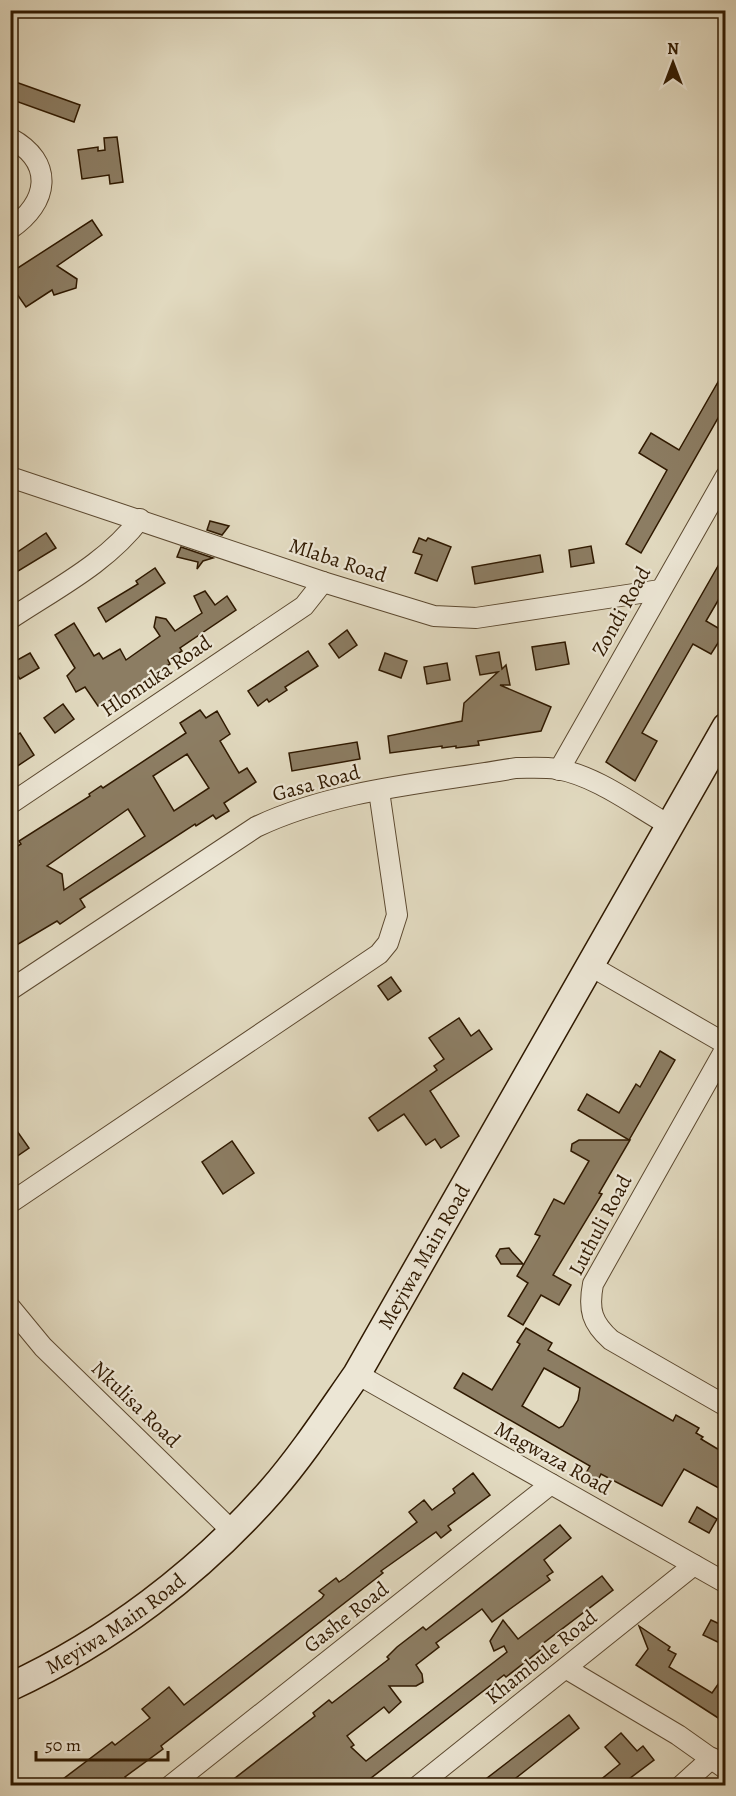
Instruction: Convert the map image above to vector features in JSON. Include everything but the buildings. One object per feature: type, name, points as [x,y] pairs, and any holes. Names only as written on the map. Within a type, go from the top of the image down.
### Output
[{"type":"street","points":[[10,138],[25,146],[35,158],[42,174],[42,190],[36,206],[10,229]]},
{"type":"street","name":"Zondi Road","points":[[559,770],[726,476]]},
{"type":"street","name":"Mlaba Road","points":[[10,477],[323,582],[434,615],[476,618],[660,590]]},
{"type":"street","points":[[10,619],[102,558],[121,543],[140,519]]},
{"type":"street","name":"Hlomuka Road","points":[[10,804],[304,606],[323,582]]},
{"type":"street","name":"Meyiwa Main Road","points":[[10,1687],[107,1634],[182,1578],[270,1492],[304,1450],[357,1374],[726,727]]},
{"type":"street","name":"Gasa Road","points":[[10,990],[256,827],[284,813],[321,802],[516,768],[559,770],[594,783],[669,825]]},
{"type":"street","points":[[10,1203],[379,954],[393,931],[397,915],[379,791]]},
{"type":"street","points":[[589,965],[726,1046]]},
{"type":"street","name":"Luthuli Road","points":[[726,1046],[593,1284],[590,1314],[598,1329],[611,1340],[726,1406]]},
{"type":"street","name":"Nkulisa Road","points":[[10,1307],[44,1347],[232,1531]]},
{"type":"street","name":"Magwaza Road","points":[[357,1374],[726,1583]]},
{"type":"street","name":"Gashe Road","points":[[170,1785],[551,1484]]},
{"type":"street","name":"Khambule Road","points":[[418,1785],[567,1669],[694,1565]]},
{"type":"street","points":[[567,1669],[678,1735],[719,1764],[681,1785]]}]
